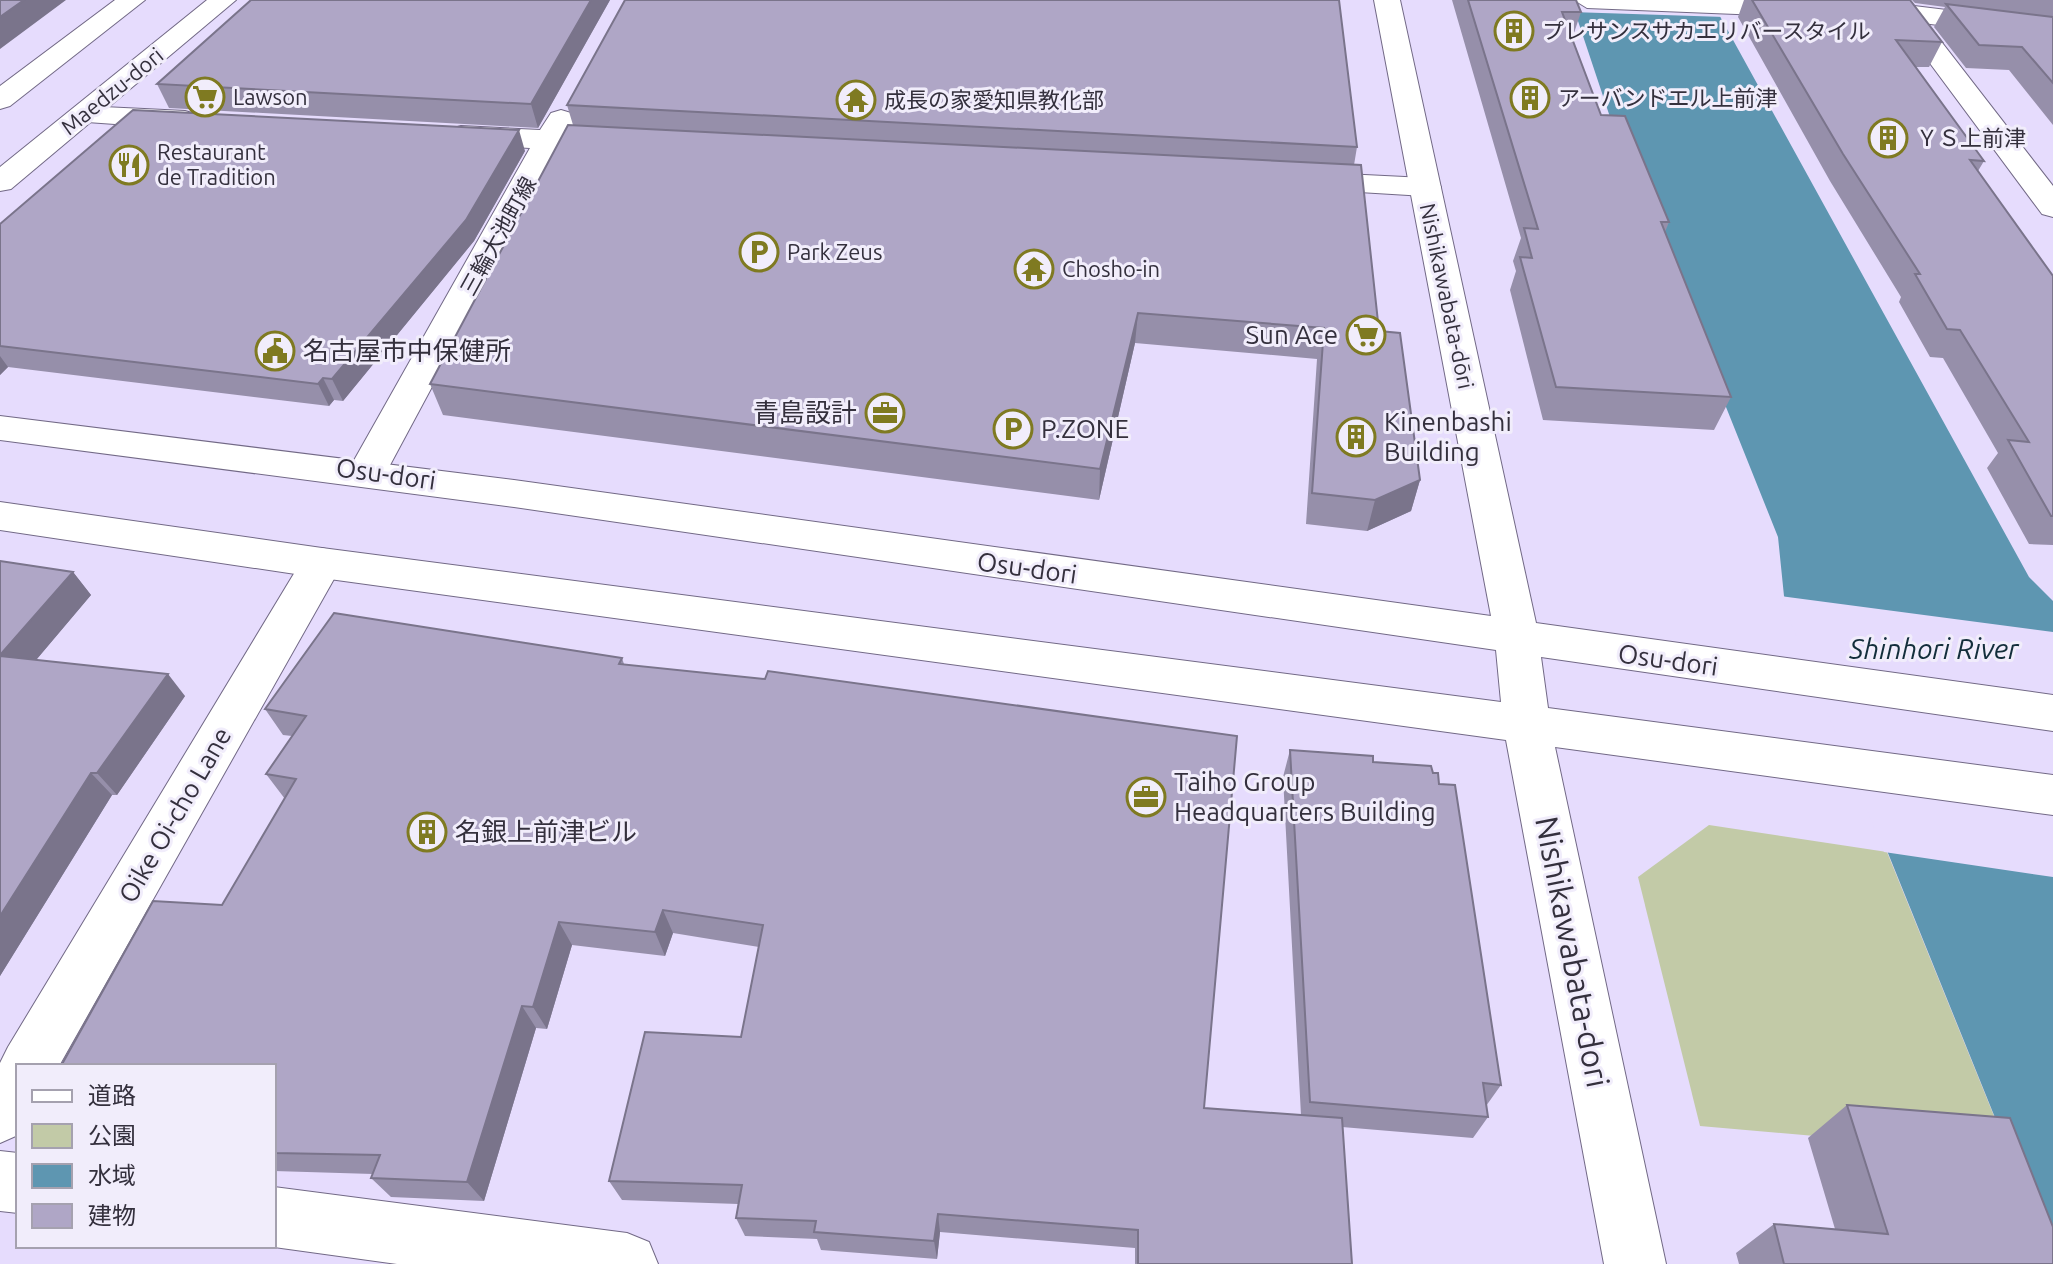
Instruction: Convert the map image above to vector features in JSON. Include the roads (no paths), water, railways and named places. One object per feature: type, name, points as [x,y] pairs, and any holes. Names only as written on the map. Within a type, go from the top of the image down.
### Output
[{"type":"street","points":[[0,100],[132,0]]},
{"type":"street","name":"Maedzu-dori","points":[[0,182],[223,0]]},
{"type":"street","name":"Nishikawabata-dōri","points":[[1387,0],[1517,639]]},
{"type":"street","points":[[1587,0],[1737,6],[1901,6],[2053,31]]},
{"type":"street","points":[[1901,6],[2053,207]]},
{"type":"street","name":"三輪大池町線","points":[[368,471],[575,95]]},
{"type":"street","points":[[83,115],[220,122]]},
{"type":"street","points":[[435,134],[651,145]]},
{"type":"street","points":[[1280,179],[1425,187]]},
{"type":"street","name":"Osu-dori","points":[[0,428],[368,471],[1517,639],[2053,713]]},
{"type":"street","points":[[0,516],[322,563],[2053,795]]},
{"type":"street","name":"Oike Oi-cho Lane","points":[[29,1064],[322,563]]},
{"type":"street","name":"Nishikawabata-dori","points":[[1517,639],[1526,722],[1635,1264]]},
{"type":"street","points":[[0,1114],[16,1086]]},
{"type":"street","points":[[276,1217],[627,1264]]},
{"type":"water","name":"Shinhori River","points":[[1571,0],[1711,0],[2029,577],[2053,601],[2053,1261],[1784,596],[1778,537],[1610,117]]},
{"type":"place","name":"プレサンスサカエリバースタイル","points":[[1514,31]]},
{"type":"place","name":"Lawson","points":[[205,97]]},
{"type":"place","name":"アーバンドエル上前津","points":[[1530,98]]},
{"type":"place","name":"成長の家愛知県教化部","points":[[856,100]]},
{"type":"place","name":"ＹＳ上前津","points":[[1888,138]]},
{"type":"place","name":"Restaurant de Tradition","points":[[129,165]]},
{"type":"place","name":"Park Zeus","points":[[759,252]]},
{"type":"place","name":"Chosho-in","points":[[1034,269]]},
{"type":"place","name":"Sun Ace","points":[[1366,335]]},
{"type":"place","name":"名古屋市中保健所","points":[[275,351]]},
{"type":"place","name":"青島設計","points":[[885,413]]},
{"type":"place","name":"P.ZONE","points":[[1013,429]]},
{"type":"place","name":"Kinenbashi Building","points":[[1356,437]]},
{"type":"place","name":"Taiho Group Headquarters Building","points":[[1146,797]]},
{"type":"place","name":"名銀上前津ビル","points":[[427,832]]}]
